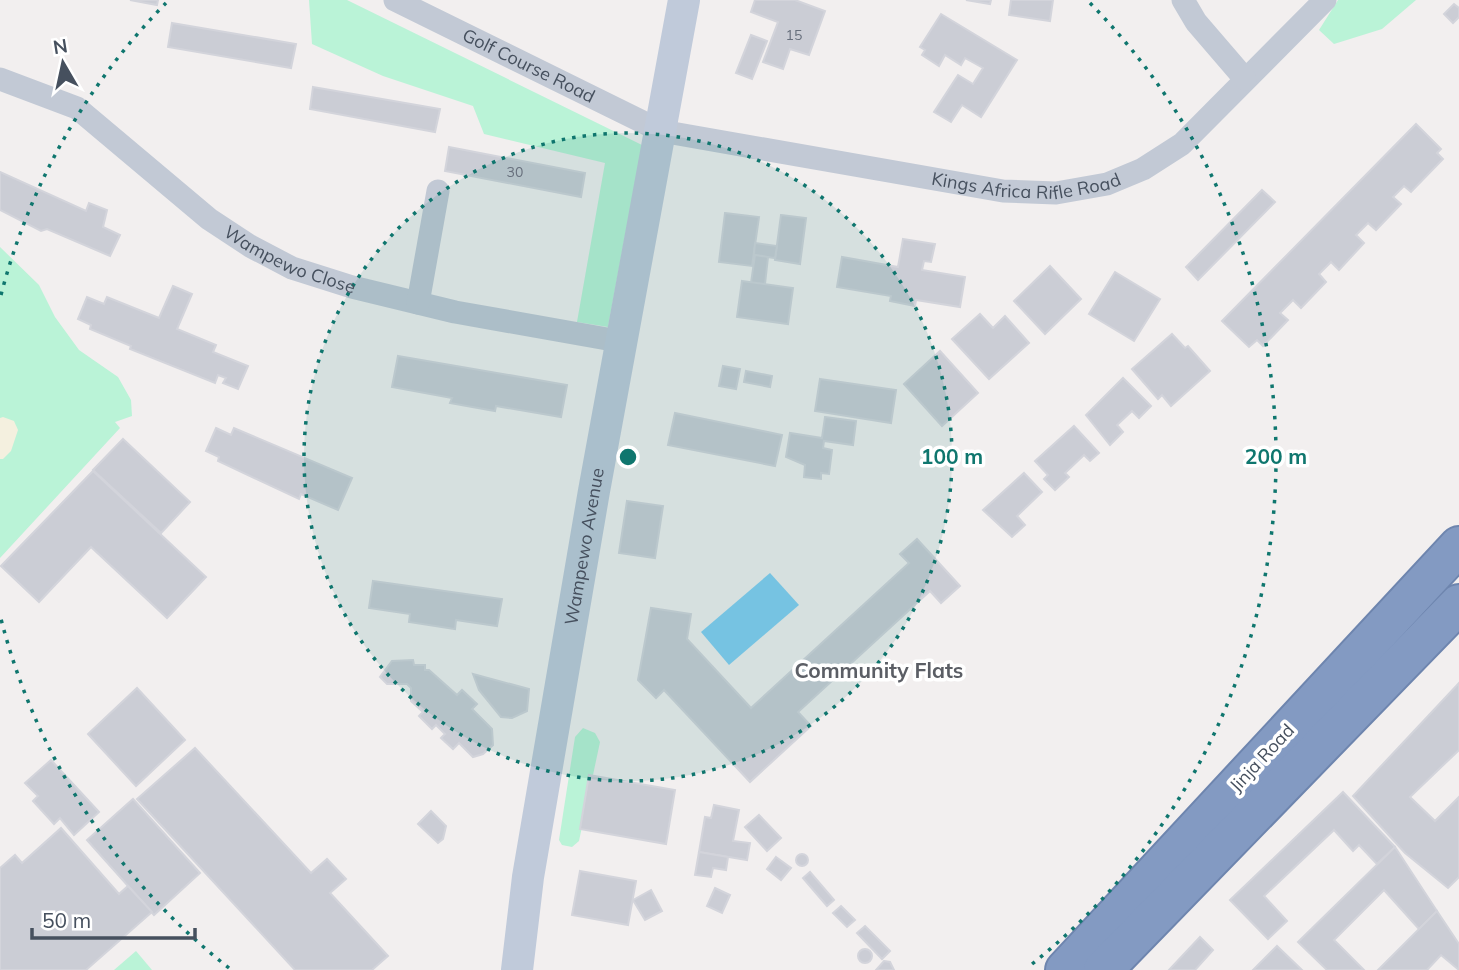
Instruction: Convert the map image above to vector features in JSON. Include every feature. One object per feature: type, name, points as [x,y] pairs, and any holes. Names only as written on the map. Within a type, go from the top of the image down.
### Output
[{"type":"highway","name":"Jinja Road","points":[[1065,970],[1459,546]]},
{"type":"highway","name":"Jinja Road","points":[[1103,970],[1459,604]]},
{"type":"street","name":"Golf Course Road","points":[[394,0],[662,131]]},
{"type":"street","name":"Wampewo Avenue","points":[[517,970],[528,877],[594,491],[624,342],[684,0]]},
{"type":"street","points":[[1183,0],[1196,22],[1245,79]]},
{"type":"street","name":"Kings Africa Rifle Road","points":[[662,131],[1003,191],[1056,193],[1107,184],[1143,169],[1182,144],[1325,0]]},
{"type":"street","name":"Wampewo Close","points":[[0,79],[77,108],[209,219],[250,246],[292,268],[352,287],[418,303],[554,332],[624,342]]},
{"type":"street","points":[[418,303],[438,191]]},
{"type":"green space","points":[[309,0],[347,0],[642,145],[608,327],[577,322],[605,163],[484,134],[473,106],[383,76],[312,44]]},
{"type":"green space","points":[[1338,0],[1416,0],[1382,29],[1334,44],[1319,30]]},
{"type":"green space","points":[[0,247],[39,285],[55,317],[79,350],[118,377],[131,400],[132,416],[115,422],[120,428],[0,558]]},
{"type":"green space","points":[[583,728],[595,733],[600,742],[579,841],[572,847],[562,845],[559,840],[575,737]]},
{"type":"green space","points":[[136,951],[152,970],[114,970]]},
{"type":"sand","points":[[0,418],[14,421],[18,430],[11,451],[0,459]]},
{"type":"water","points":[[770,573],[799,605],[729,665],[701,632]]},
{"type":"building","points":[[130,0],[158,0],[157,5]]},
{"type":"building","points":[[755,0],[795,0],[825,11],[809,55],[790,49],[783,69],[763,62],[778,22],[751,12]]},
{"type":"building","points":[[966,0],[991,0],[990,4]]},
{"type":"building","points":[[1011,0],[1053,0],[1050,21],[1009,15]]},
{"type":"building","points":[[1454,4],[1459,8],[1459,17],[1453,23],[1444,14]]},
{"type":"building","points":[[941,14],[1017,60],[981,117],[962,105],[951,122],[934,112],[958,75],[973,84],[983,68],[965,58],[961,65],[945,55],[939,66],[922,55],[925,50],[920,47]]},
{"type":"building","points":[[172,23],[296,44],[291,68],[168,47]]},
{"type":"building","points":[[751,35],[767,41],[752,79],[736,73]]},
{"type":"building","points":[[313,87],[440,109],[435,132],[310,109]]},
{"type":"building","points":[[1416,124],[1441,149],[1437,153],[1443,159],[1411,192],[1404,186],[1393,197],[1401,204],[1376,230],[1368,223],[1356,235],[1364,243],[1339,270],[1331,262],[1319,274],[1326,282],[1301,308],[1293,300],[1280,313],[1288,320],[1263,346],[1257,340],[1249,347],[1222,321]]},
{"type":"building","points":[[449,147],[585,173],[581,197],[445,171]]},
{"type":"building","points":[[0,172],[86,211],[89,203],[107,210],[103,227],[120,235],[110,256],[47,229],[41,231],[0,210]]},
{"type":"building","points":[[1262,190],[1275,202],[1198,280],[1186,267]]},
{"type":"building","points":[[725,213],[759,217],[752,266],[719,262]]},
{"type":"building","points":[[781,215],[806,218],[800,264],[775,260]]},
{"type":"building","points":[[903,239],[935,244],[931,262],[924,261],[922,270],[965,277],[960,307],[916,300],[915,306],[890,301],[891,296],[837,287],[842,257],[898,267]]},
{"type":"building","points":[[755,243],[777,246],[775,258],[754,255]]},
{"type":"building","points":[[755,255],[768,257],[765,284],[751,283]]},
{"type":"building","points":[[1050,266],[1081,299],[1045,334],[1014,301]]},
{"type":"building","points":[[1115,272],[1160,299],[1134,341],[1089,314]]},
{"type":"building","points":[[742,281],[793,288],[788,324],[737,317]]},
{"type":"building","points":[[173,286],[192,294],[177,329],[216,345],[213,352],[248,366],[238,389],[223,383],[226,378],[218,375],[215,383],[130,349],[131,346],[90,329],[91,325],[78,319],[87,297],[104,304],[107,297],[159,318]]},
{"type":"building","points":[[980,314],[993,328],[1005,316],[1029,343],[989,379],[952,339]]},
{"type":"building","points":[[1172,334],[1185,348],[1188,346],[1210,371],[1171,406],[1162,395],[1158,399],[1132,369]]},
{"type":"building","points":[[940,351],[978,393],[942,426],[904,384]]},
{"type":"building","points":[[398,356],[567,385],[561,417],[496,406],[495,411],[450,403],[452,398],[392,387]]},
{"type":"building","points":[[723,366],[740,369],[736,389],[719,386]]},
{"type":"building","points":[[746,371],[772,376],[770,387],[744,382]]},
{"type":"building","points":[[1123,378],[1151,406],[1139,418],[1132,411],[1117,425],[1123,432],[1110,445],[1086,415]]},
{"type":"building","points":[[820,379],[896,390],[891,423],[815,411]]},
{"type":"building","points":[[675,413],[782,435],[775,466],[668,445]]},
{"type":"building","points":[[825,417],[856,421],[853,445],[824,441],[823,448],[832,450],[829,474],[821,473],[821,479],[804,477],[805,465],[786,457],[790,433],[822,438]]},
{"type":"building","points":[[1074,426],[1099,453],[1090,461],[1084,455],[1065,473],[1069,477],[1055,490],[1044,479],[1048,475],[1035,461]]},
{"type":"building","points":[[216,428],[231,435],[234,428],[352,478],[338,510],[301,494],[299,499],[218,461],[219,457],[206,451]]},
{"type":"building","points":[[123,439],[190,502],[161,533],[93,470]]},
{"type":"building","points":[[93,471],[206,577],[167,618],[91,547],[39,602],[1,566]]},
{"type":"building","points":[[1024,473],[1042,492],[1017,516],[1025,525],[1012,537],[983,510]]},
{"type":"building","points":[[627,501],[663,506],[655,558],[619,553]]},
{"type":"building","points":[[917,539],[960,586],[941,603],[930,591],[798,712],[811,726],[750,782],[664,690],[656,698],[638,680],[651,608],[691,614],[687,639],[751,708],[909,563],[900,554]]},
{"type":"building","points":[[373,581],[502,599],[497,626],[456,620],[455,629],[409,622],[410,614],[369,608]]},
{"type":"building","points":[[413,660],[414,665],[425,665],[425,670],[429,670],[457,695],[462,690],[477,704],[472,709],[492,729],[493,745],[483,754],[473,757],[459,743],[453,749],[441,738],[445,734],[436,725],[432,729],[419,716],[423,712],[411,701],[411,688],[407,684],[387,684],[380,677],[392,661]]},
{"type":"building","points":[[473,674],[529,689],[527,711],[512,718],[501,717],[479,690]]},
{"type":"building","points":[[1459,683],[1459,750],[1410,797],[1435,821],[1459,797],[1459,877],[1448,888],[1405,853],[1353,796]]},
{"type":"building","points":[[137,688],[185,740],[136,786],[88,734]]},
{"type":"building","points":[[195,748],[311,873],[327,859],[346,879],[330,893],[388,956],[372,970],[295,970],[137,799]]},
{"type":"building","points":[[51,760],[99,812],[74,835],[60,818],[54,824],[33,801],[38,796],[25,783]]},
{"type":"building","points":[[589,775],[675,790],[666,844],[580,829]]},
{"type":"building","points":[[1343,792],[1395,847],[1377,864],[1359,845],[1353,851],[1334,830],[1264,896],[1287,921],[1268,939],[1230,900]]},
{"type":"building","points":[[133,799],[200,873],[154,915],[87,840]]},
{"type":"building","points":[[714,805],[739,810],[733,841],[750,843],[747,860],[699,852],[705,817],[711,818]]},
{"type":"building","points":[[431,811],[446,826],[443,839],[438,843],[418,824]]},
{"type":"building","points":[[759,815],[781,838],[767,851],[745,827]]},
{"type":"building","points":[[61,828],[119,894],[128,886],[152,912],[86,970],[0,970],[0,868],[15,855],[22,863]]},
{"type":"building","points":[[1395,847],[1437,911],[1419,929],[1384,890],[1334,940],[1364,970],[1327,970],[1298,942]]},
{"type":"building","points":[[699,852],[728,857],[726,870],[713,868],[711,877],[695,875]]},
{"type":"building","points":[[797,855],[807,855],[807,865],[797,865]]},
{"type":"building","points":[[776,857],[791,868],[781,880],[767,869]]},
{"type":"building","points":[[580,871],[636,881],[628,925],[572,915]]},
{"type":"building","points":[[810,872],[834,900],[827,906],[803,878]]},
{"type":"building","points":[[715,888],[730,895],[722,913],[707,906]]},
{"type":"building","points":[[651,890],[662,911],[645,920],[633,900]]},
{"type":"building","points":[[841,906],[855,920],[847,927],[833,913]]},
{"type":"building","points":[[1437,911],[1459,944],[1459,970],[1441,955],[1427,970],[1378,970]]},
{"type":"building","points":[[865,926],[890,951],[882,959],[857,933]]},
{"type":"building","points":[[1200,937],[1213,950],[1195,970],[1169,970]]},
{"type":"building","points":[[1277,946],[1302,970],[1253,970]]},
{"type":"building","points":[[865,949],[870,951],[870,961],[865,963],[860,961],[858,956],[860,951]]},
{"type":"building","points":[[884,961],[890,962],[894,970],[876,970]]},
{"type":"district","name":"Community Flats","points":[[879,671]]}]
